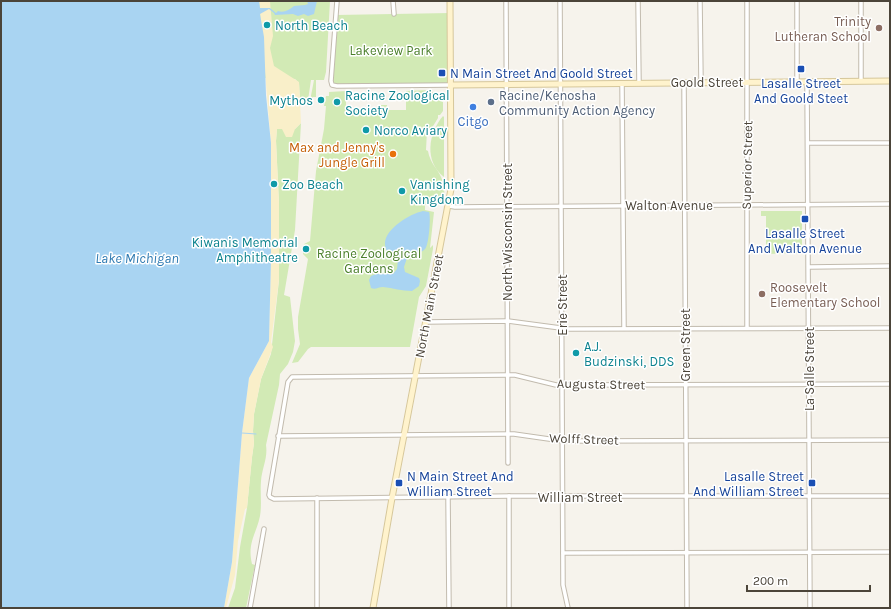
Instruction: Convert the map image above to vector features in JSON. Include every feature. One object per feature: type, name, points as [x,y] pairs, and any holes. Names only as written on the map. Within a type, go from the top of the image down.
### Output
[{"type":"main road","name":"North Main Street","points":[[373,608],[392,498],[452,182],[450,1]]},
{"type":"main road","name":"Goold Street","points":[[451,85],[890,81]]},
{"type":"street","name":"Goold Street","points":[[337,1],[330,80],[332,85],[451,85]]},
{"type":"street","points":[[394,1],[394,14]]},
{"type":"street","name":"North Wisconsin Street","points":[[506,1],[508,463]]},
{"type":"street","name":"Erie Street","points":[[560,1],[563,585],[568,608]]},
{"type":"street","points":[[638,1],[639,83]]},
{"type":"street","points":[[700,1],[701,82]]},
{"type":"street","name":"Superior Street","points":[[747,1],[747,328]]},
{"type":"street","points":[[797,1],[797,82]]},
{"type":"street","points":[[861,1],[861,81]]},
{"type":"street","name":"Green Street","points":[[684,82],[687,608]]},
{"type":"street","name":"La Salle Street","points":[[807,82],[810,608]]},
{"type":"street","points":[[622,83],[624,328]]},
{"type":"street","points":[[808,143],[890,143]]},
{"type":"street","name":"Walton Avenue","points":[[448,206],[507,207],[890,204]]},
{"type":"street","points":[[809,266],[890,266]]},
{"type":"street","points":[[426,322],[508,321],[562,328],[890,328]]},
{"type":"street","name":"Augusta Street","points":[[278,436],[288,382],[290,378],[294,377],[515,375],[556,385],[890,384]]},
{"type":"street","name":"Wolff Street","points":[[278,436],[508,434],[563,441],[890,440]]},
{"type":"street","name":"William Street","points":[[278,436],[269,494],[270,497],[274,499],[508,496],[890,496]]},
{"type":"street","points":[[508,496],[509,608]]},
{"type":"street","points":[[448,497],[449,608]]},
{"type":"street","points":[[317,498],[318,608]]},
{"type":"street","points":[[250,608],[264,529]]},
{"type":"street","points":[[563,553],[890,552]]},
{"type":"green space","points":[[259,1],[330,1],[326,72],[324,80],[316,80],[316,97],[313,97],[313,101],[310,101],[314,80],[311,80],[308,100],[300,101],[299,83],[295,79],[265,78]]},
{"type":"green space","name":"Lakeview Park","points":[[450,13],[451,85],[333,85],[331,81],[336,15]]},
{"type":"green space","name":"Racine Zoological Gardens","points":[[430,90],[443,102],[443,111],[440,115],[438,115],[438,118],[430,131],[427,131],[426,150],[428,151],[430,159],[442,180],[444,197],[443,203],[425,205],[425,210],[434,212],[430,248],[433,245],[433,249],[426,286],[419,297],[410,347],[311,347],[298,362],[292,363],[300,344],[298,317],[308,259],[303,254],[304,244],[310,241],[316,171],[324,129],[326,106],[324,106],[326,96],[329,96],[329,92],[346,91],[346,110],[380,110],[381,105],[387,105],[387,110],[406,110],[406,91]]},
{"type":"green space","points":[[443,116],[444,177],[433,164],[430,147],[434,131]]},
{"type":"green space","points":[[301,123],[295,230],[284,295],[290,297],[295,341],[293,352],[288,364],[280,374],[266,445],[266,454],[261,481],[260,516],[251,545],[252,564],[255,565],[246,608],[228,608],[235,588],[247,508],[254,443],[254,414],[261,379],[271,354],[279,280],[277,128],[295,129]]},
{"type":"green space","points":[[761,211],[802,211],[802,253],[766,254],[766,216],[761,216]]},
{"type":"sand","points":[[259,1],[270,1],[273,36],[270,48],[274,66],[299,82],[301,123],[295,129],[292,137],[286,137],[282,129],[277,129],[279,280],[271,342],[273,347],[261,379],[254,414],[254,443],[247,508],[245,509],[238,541],[235,575],[226,608],[224,608],[232,562],[242,433],[249,378],[269,341],[271,143]]},
{"type":"water","name":"Lake Michigan","points":[[1,1],[259,1],[260,8],[270,8],[276,13],[278,11],[286,11],[294,6],[308,4],[307,1],[317,1],[314,14],[308,16],[304,14],[298,16],[293,14],[275,15],[269,9],[260,14],[264,37],[266,95],[271,143],[269,341],[249,378],[242,433],[232,562],[224,608],[1,608]]},
{"type":"water","points":[[423,211],[429,212],[430,215],[428,242],[425,249],[421,252],[408,255],[404,267],[405,272],[419,278],[419,286],[412,291],[383,287],[374,289],[371,288],[369,280],[371,276],[376,274],[393,274],[397,269],[398,260],[388,253],[385,243],[391,230],[403,220]]},
{"type":"waterway","points":[[242,433],[256,434]]},
{"type":"place","name":"North Beach","points":[[267,25]]},
{"type":"place","name":"Trinity Lutheran School","points":[[879,28]]},
{"type":"place","name":"Lasalle Street And Goold Steet","points":[[801,69]]},
{"type":"place","name":"N Main Street And Goold Street","points":[[442,73]]},
{"type":"place","name":"Mythos","points":[[321,100]]},
{"type":"place","name":"Racine Zoological Society","points":[[337,102]]},
{"type":"place","name":"Racine/Kenosha Community Action Agency","points":[[491,102]]},
{"type":"place","name":"Citgo","points":[[473,107]]},
{"type":"place","name":"Norco Aviary","points":[[366,130]]},
{"type":"place","name":"Max and Jenny's Jungle Grill","points":[[393,154]]},
{"type":"place","name":"Zoo Beach","points":[[274,184]]},
{"type":"place","name":"Vanishing Kingdom","points":[[402,191]]},
{"type":"place","name":"Lasalle Street And Walton Avenue","points":[[805,219]]},
{"type":"place","name":"Kiwanis Memorial Amphitheatre","points":[[306,249]]},
{"type":"place","name":"Roosevelt Elementary School","points":[[762,294]]},
{"type":"place","name":"A.J. Budzinski, DDS","points":[[576,353]]},
{"type":"place","name":"N Main Street And William Street","points":[[399,483]]},
{"type":"place","name":"Lasalle Street And William Street","points":[[812,483]]}]
